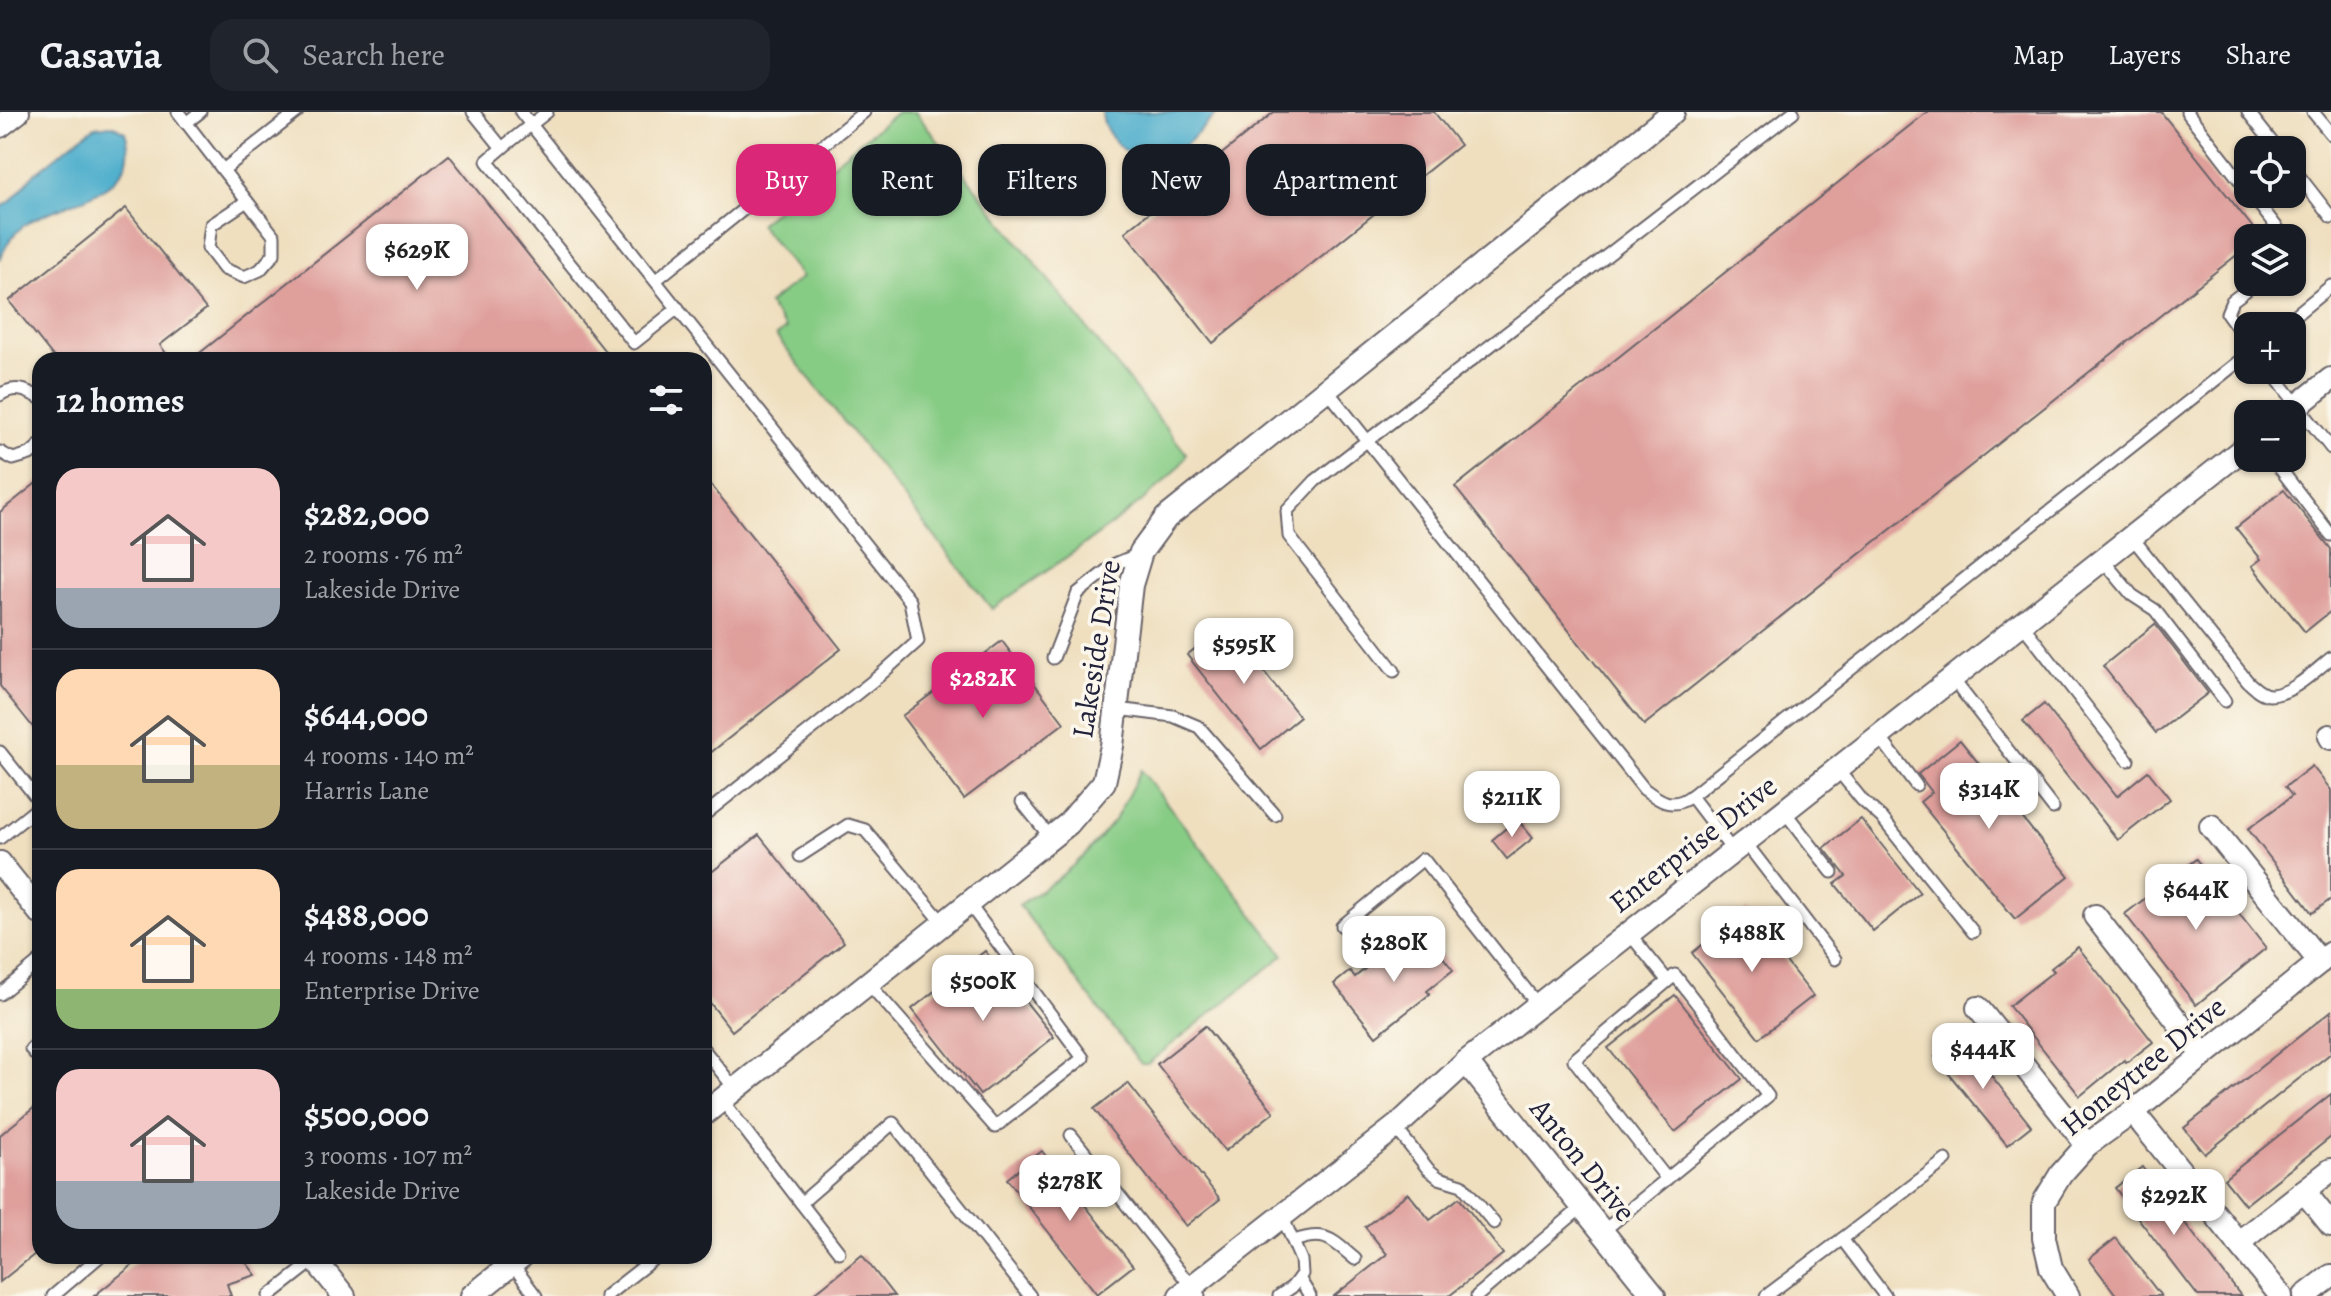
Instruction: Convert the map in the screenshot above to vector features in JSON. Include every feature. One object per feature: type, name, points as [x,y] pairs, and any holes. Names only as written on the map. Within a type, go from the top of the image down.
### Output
[{"type":"street","points":[[0,126],[18,112]]},
{"type":"street","name":"Lakeside Drive","points":[[712,1108],[1068,824],[1104,782],[1117,709],[1131,585],[1141,553],[1166,518],[1673,112]]},
{"type":"street","points":[[2305,400],[2331,379]]},
{"type":"street","name":"Enterprise Drive","points":[[1190,1293],[1395,1127],[1466,1062],[2234,456]]},
{"type":"street","points":[[2211,826],[2326,958]]},
{"type":"street","points":[[0,863],[32,903]]},
{"type":"street","points":[[2095,916],[2203,1054]]},
{"type":"street","name":"Honeytree Drive","points":[[2068,1296],[2051,1268],[2044,1238],[2044,1202],[2061,1174],[2087,1145],[2326,958]]},
{"type":"street","points":[[1978,1008],[2087,1145]]},
{"type":"street","name":"Anton Drive","points":[[1466,1062],[1602,1232],[1646,1293]]},
{"type":"street","points":[[2133,1112],[2281,1296]]},
{"type":"street","points":[[2238,1243],[2331,1170]]},
{"type":"street","points":[[2304,1191],[2331,1225]]},
{"type":"street","points":[[319,1264],[344,1296]]},
{"type":"street","points":[[472,1296],[512,1264]]},
{"type":"street","points":[[2305,1296],[2331,1276]]},
{"type":"lane","points":[[178,112],[186,123],[223,170],[247,201],[274,236],[274,254],[260,270],[244,277],[224,269],[208,248],[211,225],[247,201]]},
{"type":"lane","points":[[186,123],[200,112]]},
{"type":"lane","points":[[223,170],[297,112]]},
{"type":"lane","points":[[473,112],[502,148]]},
{"type":"lane","points":[[521,112],[910,601],[918,641],[879,676],[712,809]]},
{"type":"lane","points":[[547,112],[487,161],[634,343],[678,308]]},
{"type":"lane","points":[[656,280],[864,112]]},
{"type":"lane","points":[[1394,671],[1289,536],[1287,511],[1315,481],[1793,112]]},
{"type":"lane","points":[[2187,112],[2234,173]]},
{"type":"lane","points":[[2248,112],[2267,136]]},
{"type":"lane","points":[[2313,112],[2331,134]]},
{"type":"lane","points":[[2306,185],[2331,217]]},
{"type":"lane","points":[[2262,208],[2274,224]]},
{"type":"lane","points":[[2299,312],[2331,286]]},
{"type":"lane","points":[[2234,323],[2227,313],[2232,301],[2239,296]]},
{"type":"lane","points":[[1327,390],[1644,789],[1662,803],[1681,804],[2234,365]]},
{"type":"lane","points":[[0,395],[6,390],[22,389],[32,394]]},
{"type":"lane","points":[[2306,423],[2331,448]]},
{"type":"lane","points":[[0,452],[13,459],[32,452]]},
{"type":"lane","points":[[2283,472],[2331,535]]},
{"type":"lane","points":[[2131,536],[2248,682],[2261,693],[2271,695],[2293,687],[2331,658]]},
{"type":"lane","points":[[1053,658],[1078,593],[1115,564],[1141,553]]},
{"type":"lane","points":[[2102,559],[2132,595],[2155,610],[2225,701]]},
{"type":"lane","points":[[2021,623],[2128,760]]},
{"type":"lane","points":[[1952,678],[2053,808]]},
{"type":"lane","points":[[1117,709],[1173,716],[1199,727],[1275,815]]},
{"type":"lane","points":[[1879,736],[1916,785]]},
{"type":"lane","points":[[0,752],[32,794]]},
{"type":"lane","points":[[1837,769],[1862,800],[1882,818],[1973,932]]},
{"type":"lane","points":[[1691,796],[1739,846],[1835,959]]},
{"type":"lane","points":[[1022,802],[1051,838]]},
{"type":"lane","points":[[0,838],[32,811]]},
{"type":"lane","points":[[1784,811],[1832,872]]},
{"type":"lane","points":[[800,856],[848,825],[865,830],[944,924]]},
{"type":"lane","points":[[1342,926],[1423,859],[1538,1005]]},
{"type":"lane","points":[[868,983],[995,1127],[1083,1058],[969,904]]},
{"type":"lane","points":[[1629,933],[1667,980]]},
{"type":"lane","points":[[0,994],[32,968]]},
{"type":"lane","points":[[1602,1232],[1667,1179],[1768,1096],[1675,975],[1574,1060],[1667,1179]]},
{"type":"lane","points":[[712,1064],[801,1203],[839,1252]]},
{"type":"lane","points":[[801,1203],[893,1123],[1030,1296]]},
{"type":"lane","points":[[1395,1127],[1428,1169],[1439,1178],[1462,1185],[1494,1223]]},
{"type":"lane","points":[[1071,1135],[1190,1293]]},
{"type":"lane","points":[[1766,1296],[1946,1160]]},
{"type":"lane","points":[[1477,1296],[1582,1207]]},
{"type":"lane","points":[[1279,1296],[1302,1274],[1301,1260],[1282,1216]]},
{"type":"lane","points":[[1294,1241],[1312,1235],[1325,1236],[1355,1259]]},
{"type":"lane","points":[[1842,1239],[1885,1296]]},
{"type":"lane","points":[[53,1296],[91,1264]]},
{"type":"lane","points":[[269,1296],[307,1264]]},
{"type":"lane","points":[[519,1264],[536,1296]]},
{"type":"lane","points":[[606,1296],[647,1264]]},
{"type":"lane","points":[[1295,1283],[1310,1296]]},
{"type":"green space","points":[[897,112],[915,112],[940,144],[858,144]]},
{"type":"green space","points":[[852,149],[852,216],[962,216],[962,171],[978,191],[978,216],[998,216],[1186,453],[1179,467],[1132,509],[992,609],[776,336],[786,329],[768,304],[802,277],[759,224],[769,216],[836,216],[836,162]]},
{"type":"green space","points":[[1141,770],[1284,955],[1147,1064],[1141,1064],[1019,905],[1084,856],[1116,818]]},
{"type":"water","points":[[1102,112],[1218,112],[1186,144],[1122,144],[1122,148],[1108,132]]},
{"type":"water","points":[[112,125],[125,132],[128,152],[124,168],[114,181],[81,200],[29,222],[11,238],[0,260],[0,208],[11,201],[34,174],[78,139],[95,127]]},
{"type":"building","points":[[1274,112],[1434,112],[1460,145],[1426,172],[1426,144],[1246,144],[1246,216],[1371,216],[1213,343],[1125,232],[1145,216],[1230,216],[1230,147]]},
{"type":"building","points":[[1927,112],[2161,112],[2234,204],[2234,208],[2250,224],[2234,224],[2234,257],[1644,725],[1455,487]]},
{"type":"building","points":[[449,155],[606,352],[201,352]]},
{"type":"building","points":[[126,208],[206,309],[160,345],[165,352],[50,352],[9,301]]},
{"type":"building","points":[[32,486],[32,726],[0,686],[0,512]]},
{"type":"building","points":[[712,486],[841,649],[712,752]]},
{"type":"building","points":[[2284,490],[2331,549],[2331,611],[2305,632],[2252,566],[2261,559],[2236,528]]},
{"type":"building","points":[[1226,624],[1300,717],[1261,749],[1187,655]]},
{"type":"building","points":[[2155,624],[2208,693],[2156,733],[2103,666]]},
{"type":"building","points":[[1002,641],[1064,723],[964,799],[902,716]]},
{"type":"building","points":[[2044,704],[2117,796],[2148,771],[2170,799],[2118,840],[2023,721]]},
{"type":"building","points":[[1960,740],[2069,876],[2015,919],[1920,802],[1932,792],[1918,774]]},
{"type":"building","points":[[2312,766],[2331,790],[2331,899],[2312,913],[2248,829],[2292,796],[2285,787]]},
{"type":"building","points":[[1517,819],[1533,838],[1507,859],[1492,840]]},
{"type":"building","points":[[1861,819],[1920,893],[1873,931],[1835,884],[1846,876],[1824,848]]},
{"type":"building","points":[[759,835],[844,942],[732,1031],[712,1005],[712,872]]},
{"type":"building","points":[[2196,859],[2266,948],[2196,1005],[2125,914]]},
{"type":"building","points":[[1746,911],[1813,996],[1759,1038],[1692,953]]},
{"type":"building","points":[[1425,934],[1453,970],[1427,991],[1430,994],[1376,1036],[1334,984],[1350,971],[1355,977],[1392,947],[1399,955]]},
{"type":"building","points":[[2078,947],[2153,1042],[2126,1063],[2124,1060],[2080,1096],[2009,1006],[2054,971],[2051,968]]},
{"type":"building","points":[[985,951],[1054,1037],[980,1095],[912,1009]]},
{"type":"building","points":[[1675,995],[1742,1079],[1675,1132],[1608,1048]]},
{"type":"building","points":[[2331,1011],[2331,1053],[2205,1154],[2184,1128]]},
{"type":"building","points":[[1205,1026],[1274,1112],[1225,1151],[1157,1064]]},
{"type":"building","points":[[1961,1037],[2031,1126],[2007,1145],[1935,1057]]},
{"type":"building","points":[[1128,1083],[1220,1199],[1186,1226],[1094,1109]]},
{"type":"building","points":[[2331,1094],[2331,1137],[2245,1205],[2224,1179]]},
{"type":"building","points":[[32,1109],[32,1256],[0,1282],[0,1135]]},
{"type":"building","points":[[1042,1151],[1133,1266],[1097,1294],[1007,1179]]},
{"type":"building","points":[[2142,1167],[2241,1296],[2198,1296],[2115,1188]]},
{"type":"building","points":[[1408,1193],[1430,1220],[1459,1198],[1503,1254],[1449,1296],[1334,1296],[1387,1254],[1365,1227]]},
{"type":"building","points":[[2116,1238],[2161,1296],[2117,1296],[2089,1259]]},
{"type":"building","points":[[862,1255],[894,1296],[811,1296]]},
{"type":"building","points":[[134,1264],[247,1264],[256,1275],[227,1284],[231,1296],[94,1296]]}]
